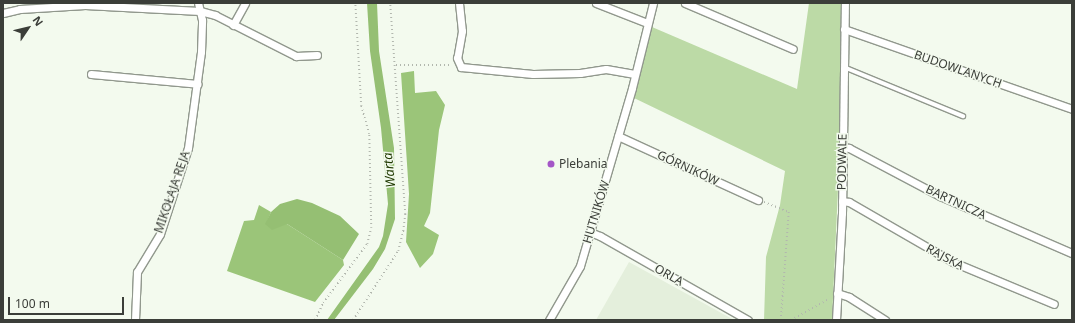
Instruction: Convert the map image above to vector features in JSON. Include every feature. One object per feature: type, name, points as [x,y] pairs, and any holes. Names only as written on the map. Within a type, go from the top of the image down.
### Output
[{"type":"street","name":"MIKOŁAJA REJA","points":[[135,320],[137,272],[160,234],[188,148],[198,84],[202,20],[198,3]]},
{"type":"street","points":[[233,25],[244,3]]},
{"type":"street","points":[[459,3],[462,31],[458,65],[533,74],[580,73],[606,70],[635,74]]},
{"type":"street","points":[[596,3],[647,23]]},
{"type":"street","name":"HUTNIKÓW","points":[[548,320],[580,266],[618,136],[653,3]]},
{"type":"street","points":[[685,3],[793,49]]},
{"type":"street","name":"PODWALE","points":[[836,320],[842,201],[844,3]]},
{"type":"street","points":[[3,13],[20,6],[85,5],[200,11],[233,25],[296,56],[317,55]]},
{"type":"street","name":"BUDOWLANYCH","points":[[844,29],[1072,109]]},
{"type":"street","points":[[91,74],[198,84]]},
{"type":"street","name":"GÓRNIKÓW","points":[[618,136],[758,200]]},
{"type":"street","name":"BARTNICZA","points":[[842,147],[849,148],[940,196],[1072,253]]},
{"type":"street","name":"RAJSKA","points":[[842,201],[849,202],[953,262],[1054,304]]},
{"type":"street","name":"ORLA","points":[[590,232],[600,236],[748,320]]},
{"type":"street","points":[[837,293],[849,297],[885,320]]},
{"type":"lane","points":[[843,66],[963,116]]},
{"type":"path","points":[[315,320],[323,303],[367,244],[371,228],[370,134],[361,106],[355,3]]},
{"type":"path","points":[[353,320],[398,251],[403,232],[405,214],[396,65],[390,3]]},
{"type":"path","points":[[396,65],[458,65]]},
{"type":"path","points":[[758,200],[789,212],[781,320]]},
{"type":"path","points":[[791,320],[837,293]]},
{"type":"shaded area","points":[[809,3],[841,3],[839,167],[832,320],[764,320],[766,257],[780,205],[785,171],[634,98],[652,27],[797,89]]},
{"type":"shaded area","points":[[414,71],[415,93],[436,91],[445,105],[439,130],[430,213],[424,226],[439,235],[433,254],[420,268],[406,242],[409,194],[401,73]]},
{"type":"shaded area","points":[[259,205],[271,212],[266,224],[287,224],[343,260],[344,265],[315,302],[227,271],[244,221],[254,220]]},
{"type":"shaded area","points":[[629,262],[734,320],[596,320]]},
{"type":"water","name":"Warta","points":[[367,3],[377,3],[379,51],[394,148],[395,219],[385,249],[373,269],[334,320],[327,320],[379,247],[383,236],[388,204],[381,128],[370,51]]},
{"type":"water","points":[[297,199],[312,203],[340,216],[359,234],[343,260],[287,224],[272,230],[265,224],[271,212],[280,204]]},
{"type":"place","name":"Plebania","points":[[551,164]]}]
